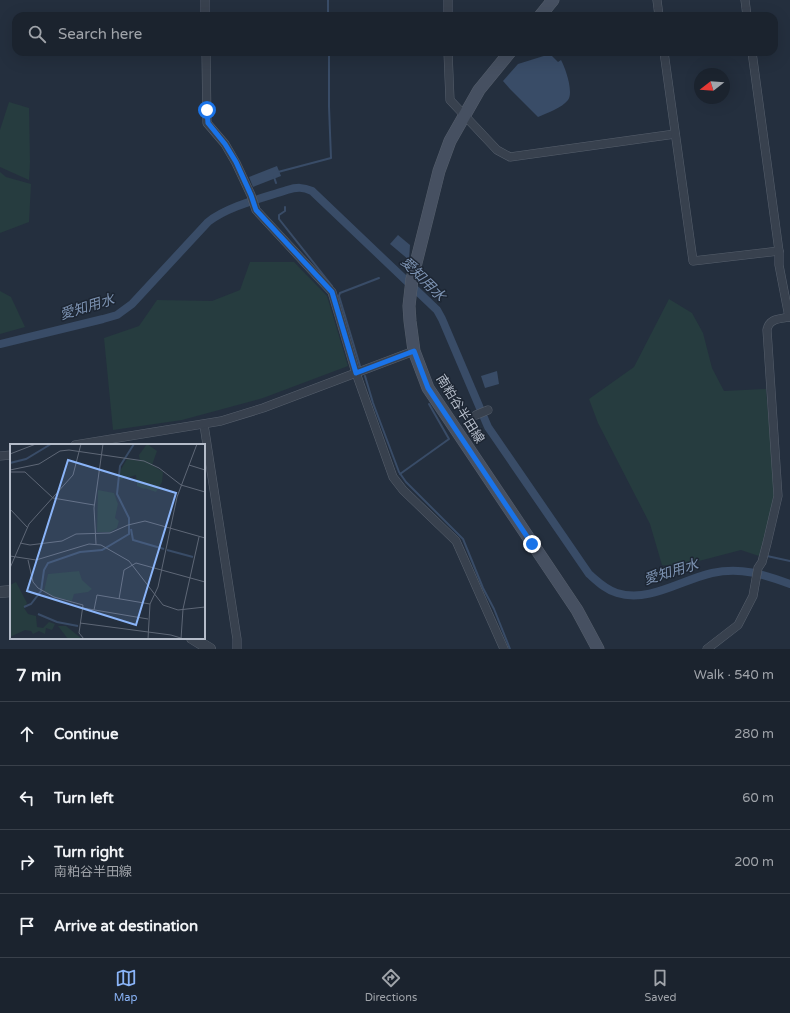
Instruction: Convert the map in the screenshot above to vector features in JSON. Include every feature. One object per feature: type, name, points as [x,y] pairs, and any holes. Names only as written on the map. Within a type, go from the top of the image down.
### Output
[{"type":"main road","points":[[543,12],[553,0]]},
{"type":"main road","name":"南粕谷半田線","points":[[507,56],[479,90],[450,141],[439,171],[411,284],[410,321],[414,351],[428,388],[577,610],[598,649]]},
{"type":"street","points":[[205,0],[205,12]]},
{"type":"street","points":[[448,0],[448,12]]},
{"type":"street","points":[[657,0],[658,12]]},
{"type":"street","points":[[745,0],[746,12]]},
{"type":"street","points":[[206,56],[208,123],[225,144],[236,162],[256,210],[332,292],[356,373],[393,477],[403,490],[456,541],[504,649]]},
{"type":"street","points":[[448,56],[450,100],[497,150],[510,157],[675,134]]},
{"type":"street","points":[[665,56],[693,261],[779,251]]},
{"type":"street","points":[[707,649],[738,625],[753,596],[758,568],[762,562],[778,493],[767,330],[771,320],[789,317],[779,265],[779,251],[753,56]]},
{"type":"street","points":[[81,444],[222,421],[263,408],[414,351]]},
{"type":"street","points":[[476,415],[488,410]]},
{"type":"street","points":[[204,425],[237,639],[237,649]]},
{"type":"street","points":[[0,456],[10,455]]},
{"type":"street","points":[[0,592],[10,591]]},
{"type":"street","points":[[194,639],[210,649]]},
{"type":"green space","points":[[9,102],[29,108],[29,180],[0,167],[0,130]]},
{"type":"green space","points":[[0,172],[6,177],[31,184],[29,222],[0,233]]},
{"type":"green space","points":[[250,262],[294,262],[327,296],[348,366],[263,398],[182,420],[113,430],[104,338],[139,326],[157,300],[212,301],[240,290]]},
{"type":"green space","points":[[0,291],[11,297],[25,327],[0,334]]},
{"type":"green space","points":[[669,299],[692,313],[703,333],[712,368],[724,391],[766,389],[775,494],[759,556],[741,550],[676,567],[662,565],[650,524],[598,423],[589,399],[634,367]]},
{"type":"water","points":[[544,56],[552,56],[558,62],[561,60],[567,74],[570,91],[568,100],[554,110],[538,117],[503,81],[518,64]]},
{"type":"water","points":[[277,166],[281,176],[253,187],[249,177]]},
{"type":"water","points":[[398,235],[410,245],[409,260],[390,244]]},
{"type":"water","points":[[497,371],[499,384],[485,388],[481,376]]},
{"type":"waterway","points":[[328,0],[328,12]]},
{"type":"waterway","points":[[278,172],[331,158],[329,56]]},
{"type":"waterway","points":[[274,177],[276,183]]},
{"type":"waterway","name":"愛知用水","points":[[0,344],[117,315],[132,304],[208,222],[216,216],[246,203],[287,190],[303,188],[312,191],[437,310],[488,427],[589,574],[605,588],[617,593],[641,595],[653,593],[700,576],[723,571],[752,572],[790,584]]},
{"type":"waterway","points":[[285,207],[285,211],[279,215],[279,219],[332,286]]},
{"type":"waterway","points":[[360,366],[339,296],[340,293],[379,278]]},
{"type":"waterway","points":[[365,376],[373,403],[399,472],[406,482],[463,539],[510,649]]},
{"type":"waterway","points":[[400,474],[449,439],[429,404]]},
{"type":"waterway","points":[[767,556],[790,561]]},
{"type":"route","points":[[207,110],[208,123],[225,144],[236,162],[256,210],[332,292],[356,373],[414,351],[428,388],[532,544]]}]
